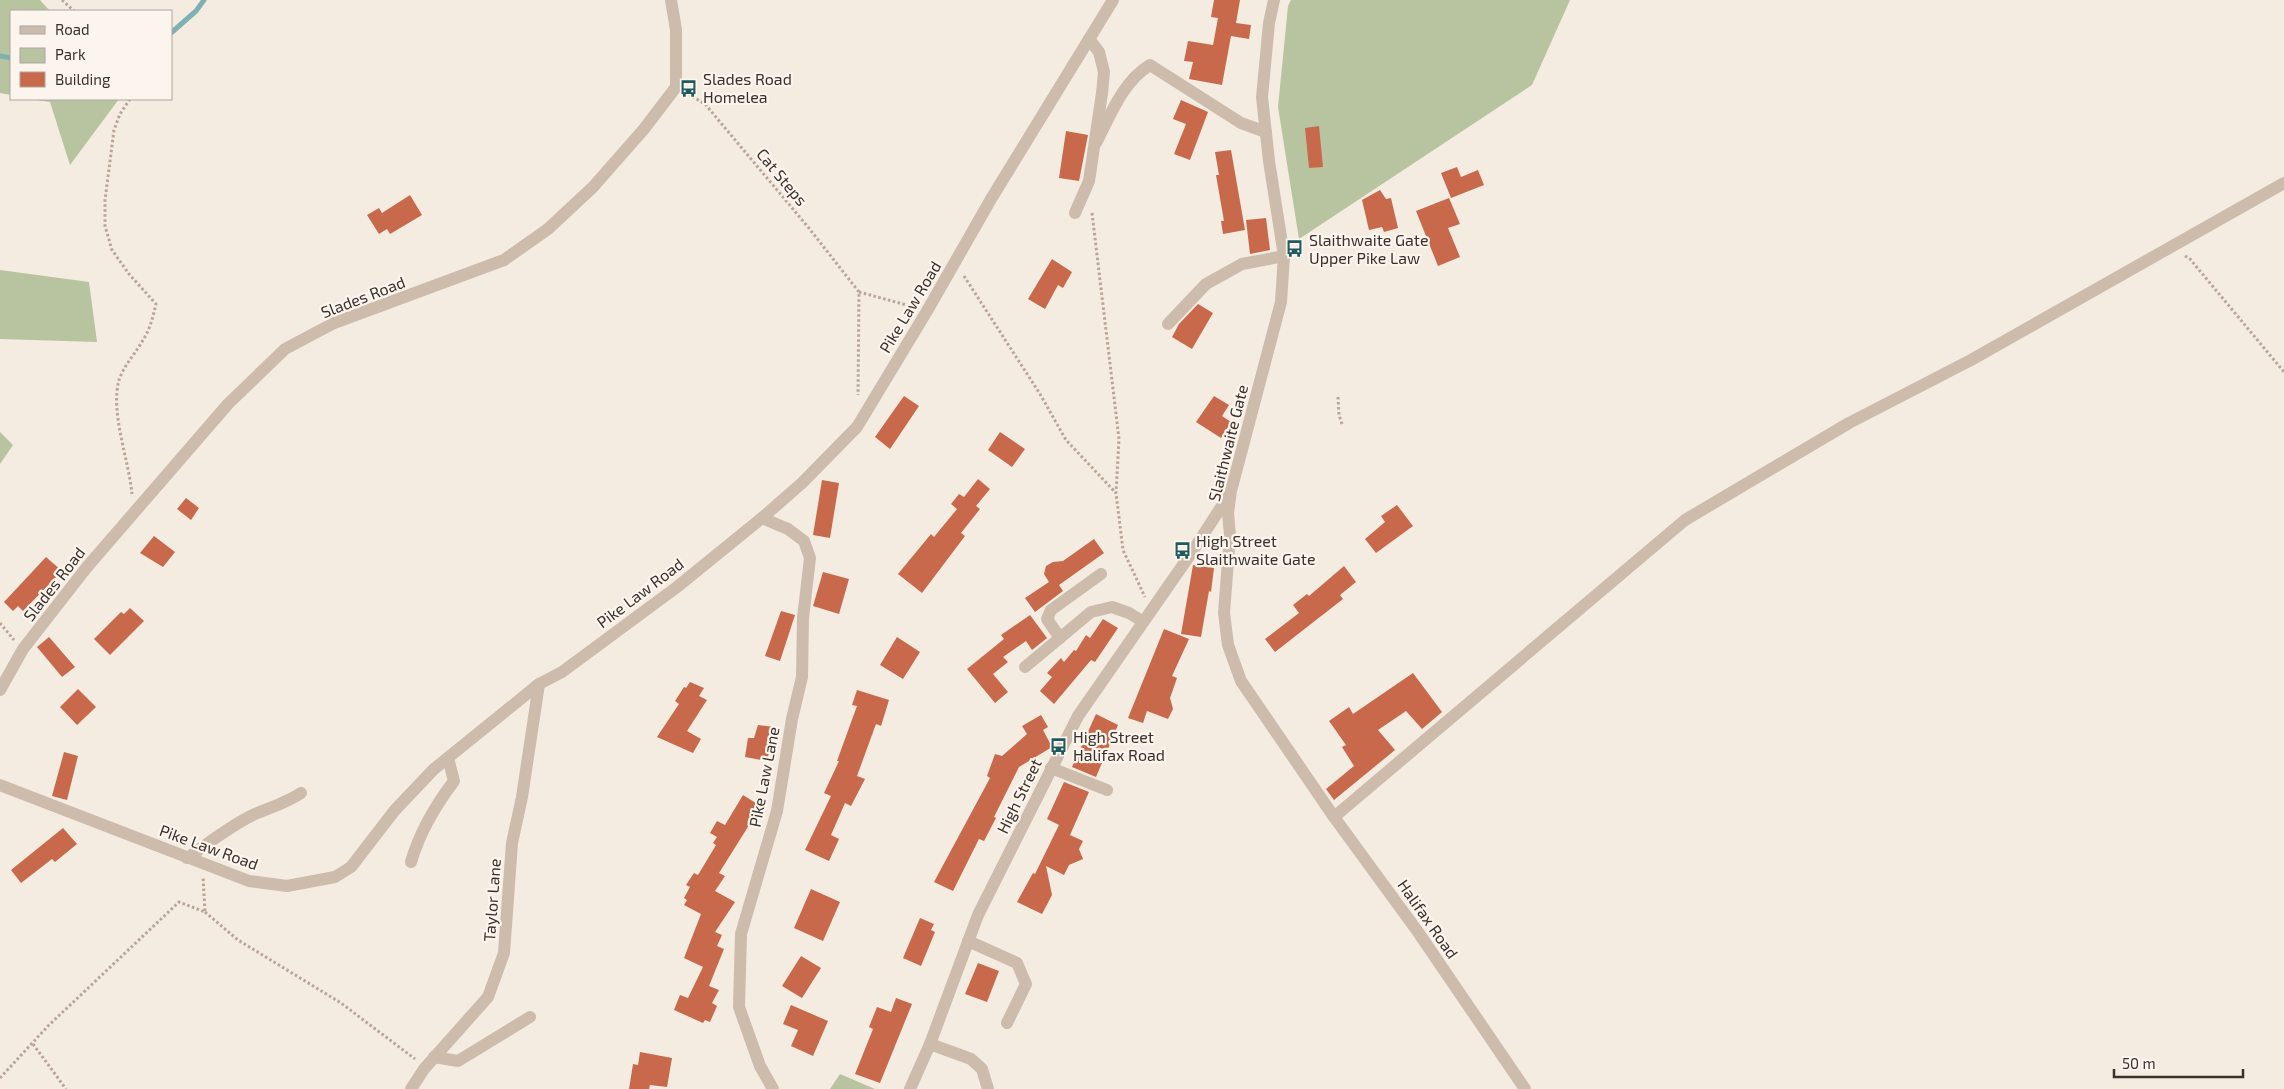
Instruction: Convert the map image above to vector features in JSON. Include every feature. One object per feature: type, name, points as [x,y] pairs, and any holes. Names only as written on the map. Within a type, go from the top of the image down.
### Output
[{"type":"street","points":[[671,0],[676,30],[676,87]]},
{"type":"street","name":"Pike Law Road","points":[[0,785],[249,881],[287,886],[335,877],[352,867],[395,810],[434,769],[539,684],[562,672],[677,587],[802,483],[857,427],[991,200],[1113,0]]},
{"type":"street","name":"Slaithwaite Gate","points":[[1274,0],[1269,23],[1262,97],[1284,256],[1281,302],[1232,491],[1228,513],[1230,535],[1224,613],[1228,645],[1241,681],[1302,769]]},
{"type":"street","points":[[1075,213],[1089,181],[1096,143],[1104,72],[1098,52],[1089,39]]},
{"type":"street","points":[[1096,143],[1122,95],[1139,71],[1150,65],[1241,123],[1266,132]]},
{"type":"street","name":"Slades Road","points":[[0,690],[23,650],[87,567],[228,404],[285,349],[334,323],[504,260],[548,229],[593,187],[644,129],[676,87]]},
{"type":"street","points":[[1334,817],[1685,520],[1849,422],[1971,360],[2284,183]]},
{"type":"street","points":[[1168,324],[1206,284],[1242,264],[1284,256]]},
{"type":"street","name":"High Street","points":[[910,1089],[930,1044],[978,915],[1078,716],[1232,491]]},
{"type":"street","name":"Pike Law Lane","points":[[762,518],[788,529],[804,541],[810,558],[803,618],[802,678],[792,719],[777,811],[740,934],[739,1007],[760,1066],[774,1089]]},
{"type":"street","points":[[1060,638],[1047,619],[1051,610],[1101,574]]},
{"type":"street","points":[[1025,667],[1091,612],[1112,607],[1129,613],[1142,621]]},
{"type":"street","name":"Taylor Lane","points":[[411,1089],[425,1067],[488,997],[504,953],[512,843],[522,797],[539,684]]},
{"type":"street","points":[[411,862],[417,839],[427,819],[454,781],[448,758]]},
{"type":"street","points":[[1051,768],[1108,790]]},
{"type":"street","name":"Halifax Road","points":[[1302,769],[1334,817],[1418,932],[1525,1089]]},
{"type":"street","points":[[187,858],[229,828],[255,814],[288,802],[301,793]]},
{"type":"street","points":[[968,941],[1017,963],[1026,984],[1007,1023]]},
{"type":"street","points":[[434,1057],[458,1061],[530,1017]]},
{"type":"street","points":[[930,1044],[971,1059],[982,1069],[988,1089]]},
{"type":"path","points":[[62,0],[73,10]]},
{"type":"path","name":"Cat Steps","points":[[676,87],[705,104],[859,292]]},
{"type":"path","points":[[129,100],[120,114],[114,130],[105,208],[105,226],[112,250],[156,304],[151,324],[143,341],[120,379],[118,398],[134,514]]},
{"type":"path","points":[[1092,208],[1119,440],[1116,493],[1123,550],[1151,608]]},
{"type":"path","points":[[2173,246],[2190,259],[2284,372]]},
{"type":"path","points":[[955,263],[1040,394],[1066,440],[1116,493]]},
{"type":"path","points":[[858,399],[859,292],[927,310]]},
{"type":"path","points":[[1338,397],[1339,415],[1342,424]]},
{"type":"path","points":[[0,623],[23,650]]},
{"type":"path","points":[[204,865],[205,912]]},
{"type":"path","points":[[0,1078],[48,1026],[179,902],[205,912],[238,940],[341,1003],[425,1067]]},
{"type":"path","points":[[33,1044],[66,1089]]},
{"type":"green space","points":[[0,0],[40,0],[49,10],[10,10],[10,95],[0,93]]},
{"type":"green space","points":[[1291,0],[1570,0],[1532,85],[1299,239],[1278,107],[1288,6]]},
{"type":"green space","points":[[37,100],[118,100],[70,165],[50,102]]},
{"type":"green space","points":[[0,270],[89,282],[97,342],[0,339]]},
{"type":"green space","points":[[0,432],[13,445],[0,464]]},
{"type":"green space","points":[[840,1074],[875,1089],[830,1089]]},
{"type":"building","points":[[1214,0],[1240,0],[1236,23],[1251,25],[1249,39],[1231,36],[1222,85],[1189,79],[1193,62],[1184,61],[1188,41],[1213,45],[1218,18],[1211,17]]},
{"type":"building","points":[[1181,100],[1208,112],[1190,160],[1174,154],[1186,124],[1173,119]]},
{"type":"building","points":[[1319,126],[1323,167],[1309,168],[1305,128]]},
{"type":"building","points":[[1066,131],[1088,135],[1079,181],[1059,178]]},
{"type":"building","points":[[1231,150],[1245,230],[1223,234],[1221,221],[1224,221],[1216,175],[1219,175],[1215,152]]},
{"type":"building","points":[[1457,167],[1461,177],[1478,170],[1484,185],[1451,198],[1441,173]]},
{"type":"building","points":[[1380,190],[1386,199],[1391,198],[1398,228],[1384,232],[1382,227],[1369,230],[1362,200]]},
{"type":"building","points":[[410,195],[422,215],[390,234],[387,229],[379,234],[367,215],[379,208],[382,213]]},
{"type":"building","points":[[1449,198],[1460,224],[1448,228],[1460,257],[1438,266],[1416,211]]},
{"type":"building","points":[[1266,218],[1270,250],[1250,254],[1246,220]]},
{"type":"building","points":[[1052,259],[1072,272],[1063,288],[1058,285],[1045,309],[1028,299]]},
{"type":"building","points":[[1198,304],[1213,313],[1192,349],[1172,337],[1179,324]]},
{"type":"building","points":[[904,396],[919,406],[890,449],[875,437]]},
{"type":"building","points":[[1214,396],[1229,405],[1222,416],[1231,422],[1221,438],[1196,422]]},
{"type":"building","points":[[1000,432],[1025,449],[1012,467],[988,450]]},
{"type":"building","points":[[978,479],[990,489],[976,506],[980,509],[961,533],[965,536],[922,593],[898,574],[931,534],[934,537],[957,509],[951,504],[959,494],[964,497]]},
{"type":"building","points":[[822,480],[839,483],[830,538],[813,535]]},
{"type":"building","points":[[186,498],[199,508],[191,520],[177,509]]},
{"type":"building","points":[[1397,505],[1413,526],[1376,553],[1365,539],[1385,522],[1381,516]]},
{"type":"building","points":[[154,536],[175,552],[163,567],[140,553]]},
{"type":"building","points":[[1094,539],[1104,553],[1059,585],[1063,591],[1035,612],[1025,598],[1049,582],[1044,574],[1046,566],[1053,562],[1063,561]]},
{"type":"building","points":[[46,557],[62,571],[23,611],[18,606],[13,611],[4,602]]},
{"type":"building","points":[[1193,565],[1214,568],[1201,637],[1181,634]]},
{"type":"building","points":[[1344,566],[1356,582],[1340,595],[1343,599],[1275,652],[1265,639],[1299,613],[1293,605],[1307,594],[1309,596]]},
{"type":"building","points":[[823,572],[849,579],[839,614],[813,606]]},
{"type":"building","points":[[130,608],[144,621],[110,655],[94,639],[121,612],[124,614]]},
{"type":"building","points":[[781,611],[795,615],[780,661],[765,656]]},
{"type":"building","points":[[1030,615],[1047,638],[1032,650],[1026,641],[1003,657],[1008,662],[993,674],[1008,692],[995,703],[967,669],[1004,639],[1001,635]]},
{"type":"building","points":[[1103,619],[1118,628],[1095,662],[1091,660],[1054,704],[1040,691],[1052,677],[1047,673],[1061,658],[1064,662],[1074,650],[1076,651],[1086,635],[1090,638]]},
{"type":"building","points":[[1164,629],[1189,639],[1172,676],[1177,678],[1170,698],[1173,709],[1168,719],[1147,711],[1143,723],[1128,718]]},
{"type":"building","points":[[49,637],[75,667],[62,677],[37,647]]},
{"type":"building","points":[[897,637],[920,652],[903,679],[880,665]]},
{"type":"building","points":[[1413,673],[1442,712],[1422,729],[1406,711],[1378,730],[1395,750],[1334,800],[1326,789],[1354,766],[1342,747],[1346,745],[1329,721],[1349,707],[1353,714]]},
{"type":"building","points":[[690,682],[704,688],[699,696],[707,700],[687,731],[701,739],[693,753],[657,737],[679,704],[675,701],[684,687],[686,688]]},
{"type":"building","points":[[78,689],[96,707],[77,725],[60,707]]},
{"type":"building","points":[[857,690],[889,700],[881,726],[876,724],[857,776],[865,779],[851,806],[845,803],[831,835],[839,839],[829,861],[805,850],[831,796],[824,793],[839,761],[837,761],[857,706],[852,705]]},
{"type":"building","points":[[1096,714],[1118,725],[1096,777],[1072,767]]},
{"type":"building","points":[[1041,715],[1048,727],[1043,730],[1052,747],[1019,767],[984,841],[979,839],[953,891],[934,882],[990,778],[987,776],[995,754],[1002,756],[1027,734],[1022,726]]},
{"type":"building","points":[[758,725],[775,727],[767,761],[745,757],[748,738],[754,738]]},
{"type":"building","points":[[64,752],[78,756],[67,800],[52,796]]},
{"type":"building","points":[[1064,782],[1089,792],[1070,835],[1083,841],[1079,849],[1083,859],[1069,865],[1064,875],[1046,866],[1052,895],[1042,914],[1017,902],[1033,873],[1035,874],[1059,825],[1047,819]]},
{"type":"building","points":[[743,795],[759,805],[749,820],[751,822],[719,873],[725,876],[715,891],[735,902],[715,932],[722,935],[717,946],[724,949],[709,986],[719,990],[712,1003],[717,1006],[710,1022],[705,1020],[703,1023],[674,1010],[680,995],[688,998],[703,967],[684,958],[701,914],[684,905],[687,900],[684,898],[690,887],[686,885],[694,873],[698,875],[716,845],[713,843],[717,837],[710,833],[717,821],[725,825]]},
{"type":"building","points":[[63,828],[77,844],[55,862],[52,859],[21,883],[11,870]]},
{"type":"building","points":[[811,889],[840,902],[823,941],[794,928]]},
{"type":"building","points":[[920,918],[934,924],[931,930],[935,932],[921,966],[903,958]]},
{"type":"building","points":[[801,956],[821,968],[802,998],[782,986]]},
{"type":"building","points":[[978,963],[999,971],[987,1002],[965,994]]},
{"type":"building","points":[[896,998],[912,1004],[880,1083],[855,1074],[873,1029],[869,1027],[877,1007],[891,1012]]},
{"type":"building","points":[[791,1005],[828,1021],[813,1056],[791,1046],[798,1030],[783,1024]]},
{"type":"building","points":[[640,1052],[672,1058],[667,1087],[650,1085],[649,1089],[629,1089],[633,1064],[638,1065]]},
{"type":"waterway","points":[[172,32],[196,11],[204,0]]},
{"type":"waterway","points":[[0,56],[10,58]]},
{"type":"place","name":"Slades Road Homelea","points":[[689,88]]},
{"type":"place","name":"Slaithwaite Gate Upper Pike Law","points":[[1295,249]]},
{"type":"place","name":"High Street Slaithwaite Gate","points":[[1182,550]]},
{"type":"place","name":"High Street Halifax Road","points":[[1059,746]]}]
